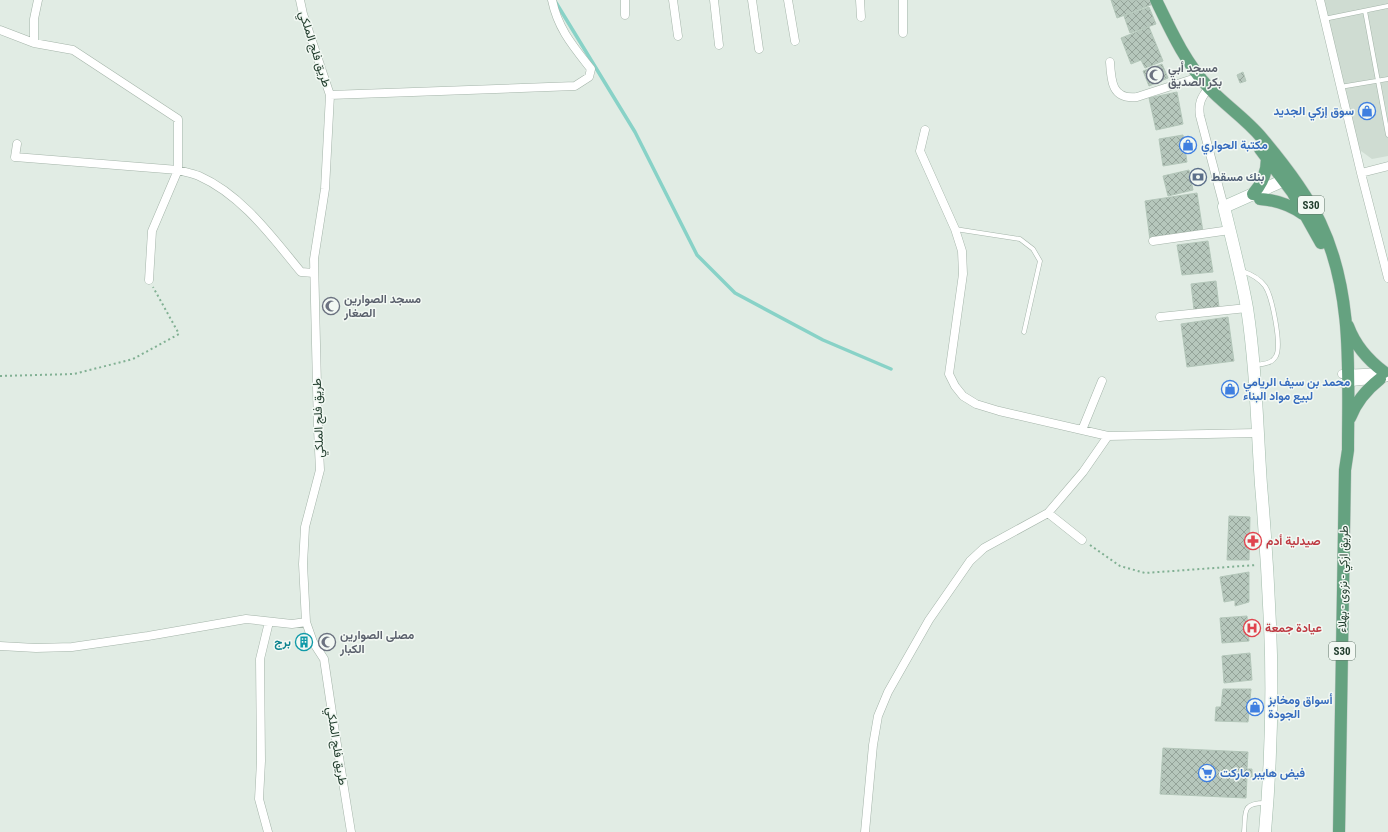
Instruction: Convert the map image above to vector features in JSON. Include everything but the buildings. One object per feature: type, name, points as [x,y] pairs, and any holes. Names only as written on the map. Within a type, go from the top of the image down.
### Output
[{"type":"main road","name":"طريق ازكي - نزوى - بهلاء","points":[[1156,0],[1182,52],[1199,77],[1261,136],[1287,180],[1321,244],[1331,273],[1340,329],[1348,423],[1348,455],[1345,470]]},
{"type":"main road","name":"طريق ازكي - نزوى - بهلاء","points":[[1233,111],[1244,128],[1287,180],[1300,187],[1320,222],[1334,257],[1343,296],[1346,321],[1342,451],[1345,470],[1339,832]]},
{"type":"main road","points":[[1268,158],[1266,174],[1258,188],[1256,196],[1289,205],[1306,216]]},
{"type":"main road","points":[[1346,321],[1361,350],[1385,375],[1363,394],[1348,423]]},
{"type":"street","points":[[34,43],[34,19],[38,0]]},
{"type":"street","name":"طريق فلج الملكي","points":[[300,0],[303,14],[330,95],[325,189],[314,259],[320,470],[305,527],[303,564],[306,622],[313,642],[324,659],[351,832]]},
{"type":"street","points":[[330,95],[575,86],[589,77],[591,69],[567,39],[556,18],[552,0]]},
{"type":"street","points":[[625,0],[625,15]]},
{"type":"street","points":[[672,0],[678,36]]},
{"type":"street","points":[[714,0],[719,45]]},
{"type":"street","points":[[752,0],[759,49]]},
{"type":"street","points":[[788,0],[795,41]]},
{"type":"street","points":[[860,0],[861,17]]},
{"type":"street","points":[[903,33],[904,0]]},
{"type":"street","points":[[1320,0],[1361,173],[1388,278]]},
{"type":"street","points":[[0,30],[34,43],[73,50],[178,118],[178,170],[152,230],[149,280]]},
{"type":"street","points":[[1110,62],[1111,79],[1115,90],[1131,98],[1199,77]]},
{"type":"street","points":[[1209,88],[1201,99],[1199,109],[1200,116],[1239,270],[1247,308],[1254,365],[1270,624],[1271,684],[1268,803],[1265,832]]},
{"type":"street","points":[[925,130],[920,151],[955,229],[962,251],[963,274],[950,374],[955,386],[963,396],[976,404],[999,411],[1108,436],[1257,433]]},
{"type":"street","points":[[16,144],[15,157],[178,170],[198,176],[215,184],[232,196],[260,223],[301,272],[314,273]]},
{"type":"street","points":[[1361,173],[1388,166]]},
{"type":"street","points":[[1225,210],[1287,180]]},
{"type":"street","points":[[1153,241],[1230,230]]},
{"type":"street","points":[[1160,317],[1247,308]]},
{"type":"street","points":[[1345,378],[1385,375]]},
{"type":"street","points":[[1082,430],[1102,381]]},
{"type":"street","points":[[865,832],[873,745],[878,716],[888,692],[925,627],[970,560],[984,548],[1048,514],[1083,472],[1108,436]]},
{"type":"street","points":[[1048,514],[1082,540]]},
{"type":"street","points":[[0,646],[36,648],[72,647],[148,636],[246,619],[292,624],[306,622]]},
{"type":"street","points":[[268,622],[260,659],[261,761],[259,799],[268,832]]},
{"type":"lane","points":[[1324,20],[1388,6]]},
{"type":"lane","points":[[1365,11],[1388,135]]},
{"type":"lane","points":[[1340,87],[1388,79]]},
{"type":"lane","points":[[955,229],[1020,239],[1033,249],[1040,261],[1024,332]]},
{"type":"lane","points":[[1239,270],[1260,280],[1268,291],[1273,304],[1278,351],[1274,359],[1270,362],[1254,365]]},
{"type":"lane","points":[[1244,832],[1248,807],[1254,803],[1268,803]]},
{"type":"path","points":[[0,376],[74,374],[133,359],[179,334],[149,280]]},
{"type":"path","points":[[1082,540],[1120,566],[1145,573],[1267,565]]},
{"type":"shaded area","name":"سوق إزكي الجديد","points":[[1320,0],[1388,0],[1388,156],[1372,159],[1357,148]]},
{"type":"waterway","points":[[555,1],[635,132],[697,255],[735,293],[823,340],[891,369]]},
{"type":"place","name":"مسجد أبي بكر الصديق","points":[[1155,75]]},
{"type":"place","name":"سوق إزكي الجديد","points":[[1367,111]]},
{"type":"place","name":"مكتبة الحواري","points":[[1188,145]]},
{"type":"place","name":"بنك مسقط","points":[[1198,177]]},
{"type":"place","name":"مسجد الصوارين الصغار","points":[[331,306]]},
{"type":"place","name":"محمد بن سيف الريامي لبيع مواد البناء","points":[[1230,389]]},
{"type":"place","name":"صيدلية أدم","points":[[1253,541]]},
{"type":"place","name":"عيادة جمعة","points":[[1252,628]]},
{"type":"place","name":"برج","points":[[304,642]]},
{"type":"place","name":"مصلى الصوارين الكبار","points":[[327,642]]},
{"type":"place","name":"أسواق ومخابز الجودة","points":[[1255,707]]},
{"type":"place","name":"فيض هايبر ماركت","points":[[1207,773]]}]
